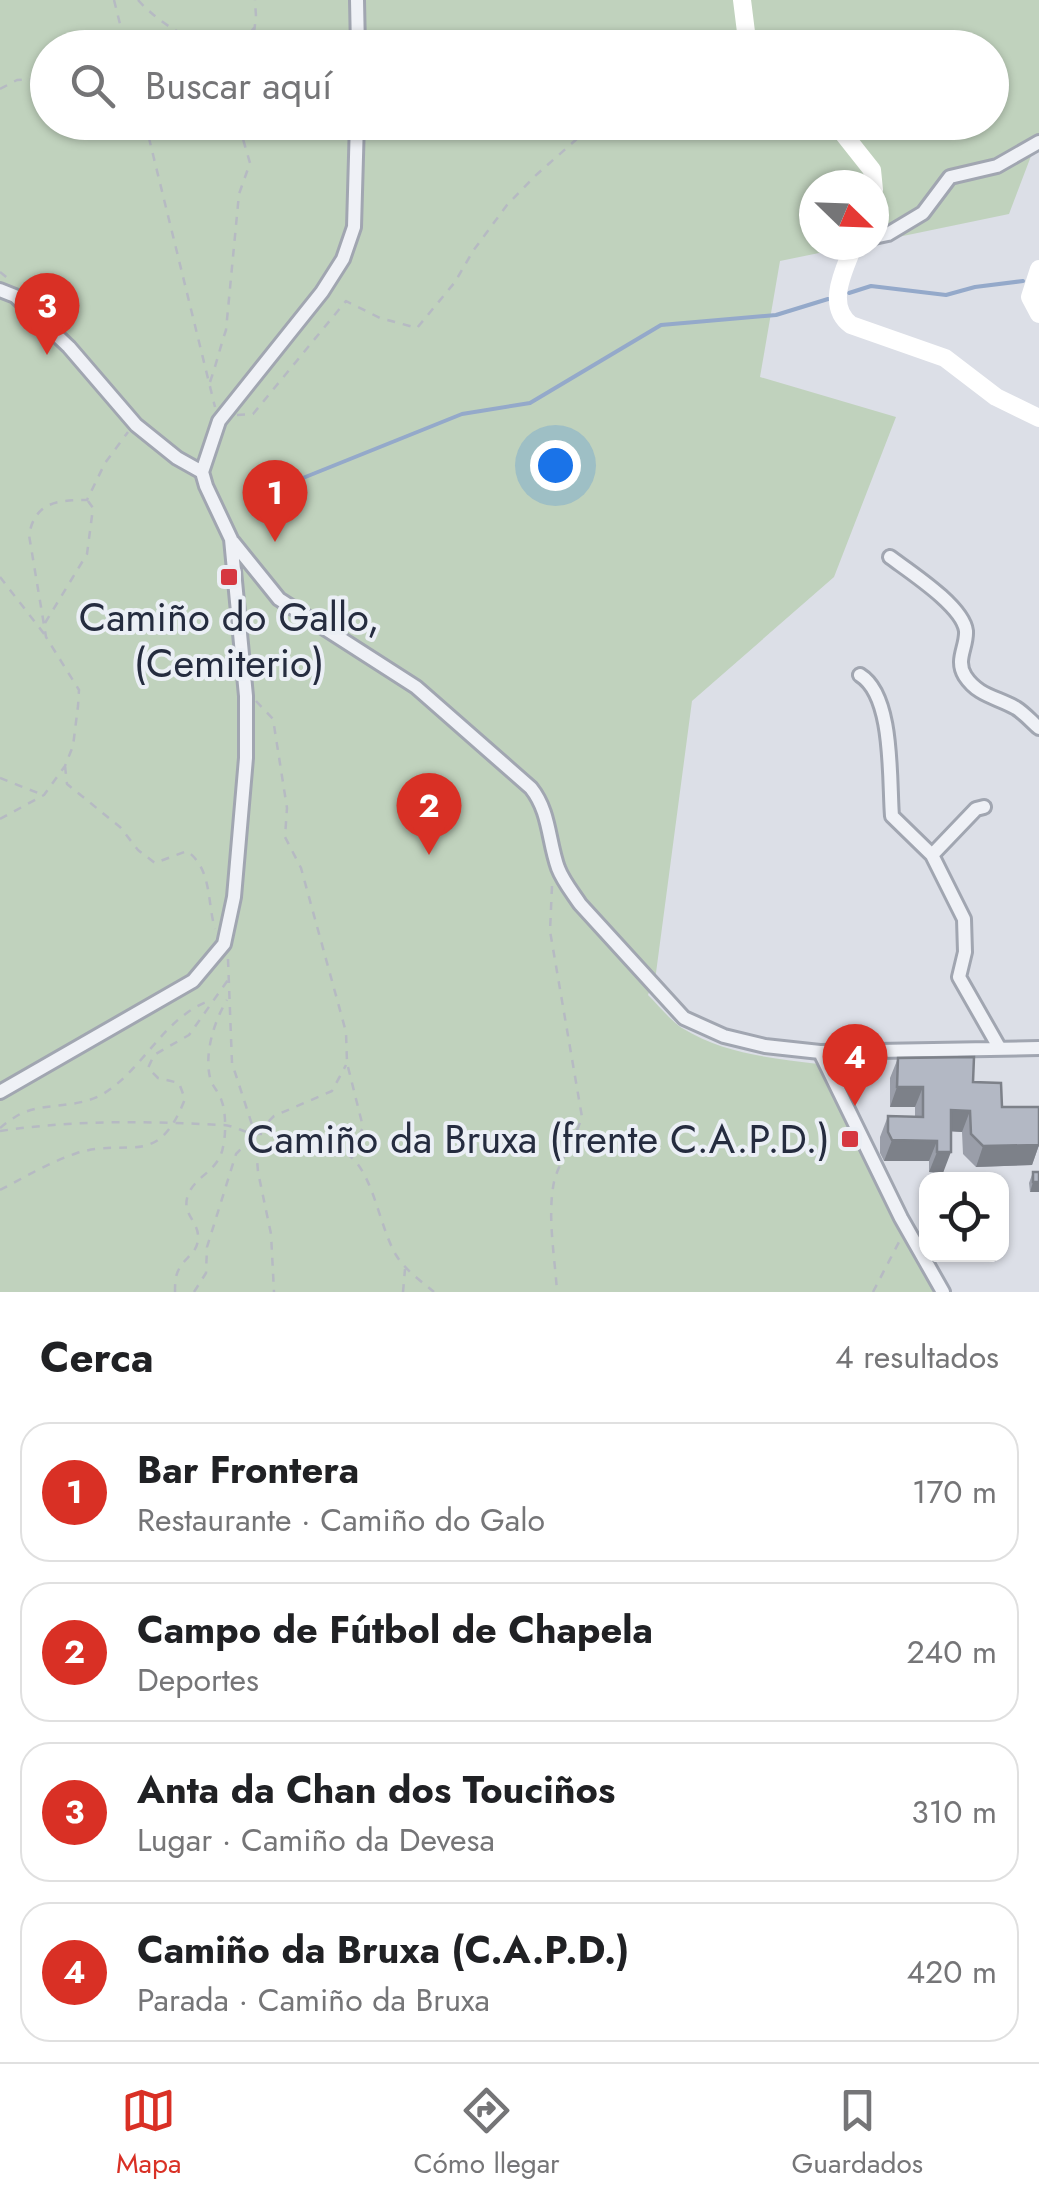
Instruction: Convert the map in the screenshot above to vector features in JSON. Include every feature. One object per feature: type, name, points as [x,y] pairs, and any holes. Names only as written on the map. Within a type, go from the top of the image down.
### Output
[{"type":"street","points":[[357,0],[358,30]]},
{"type":"street","points":[[742,0],[746,30]]},
{"type":"street","points":[[356,140],[354,227],[343,259],[322,292],[221,417],[202,472],[231,540],[279,599],[416,687],[531,788],[544,810],[557,866],[580,904],[684,1018],[744,1042],[820,1052],[1039,1048]]},
{"type":"street","points":[[848,140],[872,170]]},
{"type":"street","points":[[889,233],[922,213],[950,177],[997,166],[1039,142]]},
{"type":"street","points":[[850,260],[837,303],[842,318],[945,358],[996,398],[1039,418]]},
{"type":"street","points":[[1039,270],[1030,297],[1039,314]]},
{"type":"street","points":[[0,290],[14,296],[69,347],[136,424],[176,458],[202,472]]},
{"type":"street","points":[[0,1092],[193,981],[224,944],[234,897],[246,758],[246,696],[231,540]]},
{"type":"street","points":[[890,556],[938,594],[963,621],[966,634],[960,662],[964,675],[983,694],[1014,706],[1039,728]]},
{"type":"street","points":[[860,675],[868,680],[884,711],[892,816],[932,855],[964,919],[959,977],[1000,1049]]},
{"type":"street","points":[[932,855],[976,809],[984,808]]},
{"type":"street","points":[[820,1052],[943,1292]]},
{"type":"path","points":[[114,0],[122,30]]},
{"type":"path","points":[[137,0],[160,22],[179,30]]},
{"type":"path","points":[[254,28],[255,0]]},
{"type":"path","points":[[0,89],[17,80],[30,80]]},
{"type":"path","points":[[148,140],[216,412],[221,417],[253,414],[346,301],[380,318],[416,328],[456,282],[507,205],[576,140]]},
{"type":"path","points":[[209,384],[226,330],[239,194],[250,163],[243,140]]},
{"type":"path","points":[[87,500],[104,464],[136,424]]},
{"type":"path","points":[[46,637],[29,535],[32,520],[41,507],[87,500]]},
{"type":"path","points":[[44,624],[87,554],[93,508],[87,500]]},
{"type":"path","points":[[0,577],[46,637],[79,690],[73,746],[65,766],[44,795],[0,819]]},
{"type":"path","points":[[246,696],[259,702],[273,720],[286,808],[285,837],[301,868],[346,1032],[347,1063],[363,1127],[351,1156]]},
{"type":"path","points":[[65,766],[66,784],[120,827],[138,850],[156,863],[186,851],[200,860],[206,872],[209,907],[224,944],[229,979],[232,1063],[254,1134],[271,1234],[274,1292]]},
{"type":"path","points":[[0,778],[44,795]]},
{"type":"path","points":[[557,866],[550,890],[550,931],[582,1117],[554,1182],[557,1292]]},
{"type":"path","points":[[0,1190],[80,1152],[146,1146],[176,1122],[184,1092],[178,1083],[158,1078],[148,1068],[154,1055],[190,1035],[229,979]]},
{"type":"path","points":[[174,1292],[180,1268],[196,1248],[198,1239],[198,1228],[185,1208],[186,1198],[191,1188],[216,1166],[223,1151],[224,1106],[211,1081],[210,1061],[216,1018],[228,999]]},
{"type":"path","points":[[0,1129],[22,1113],[80,1105],[106,1092],[173,1023],[212,1000]]},
{"type":"path","points":[[194,1292],[206,1273],[206,1247],[236,1154],[274,1116],[332,1091],[347,1063]]},
{"type":"path","points":[[0,1129],[90,1121],[176,1122],[234,1125],[254,1134],[303,1136],[351,1156],[361,1169],[395,1254],[405,1268],[434,1292]]},
{"type":"path","points":[[874,1292],[906,1226]]},
{"type":"path","points":[[403,1292],[405,1268]]},
{"type":"green space","points":[[0,0],[1039,0],[1039,135],[1009,214],[889,239],[889,170],[799,170],[799,257],[780,261],[760,377],[896,417],[834,577],[692,701],[656,973],[648,995],[678,1025],[714,1044],[748,1054],[818,1064],[933,1292],[0,1292]]},
{"type":"building","points":[[974,1057],[973,1082],[1001,1083],[1002,1107],[1039,1107],[1039,1145],[983,1146],[971,1134],[970,1111],[951,1110],[951,1152],[937,1152],[937,1141],[892,1140],[888,1116],[923,1117],[923,1087],[897,1087],[898,1058]]},
{"type":"building","points":[[851,1058],[875,1058],[875,1071],[851,1072]]},
{"type":"waterway","points":[[849,293],[871,286],[946,295],[1023,281]]},
{"type":"waterway","points":[[278,488],[462,414],[530,403],[661,325],[776,315],[828,299]]},
{"type":"place","name":"Anta da Chan dos Touciños","points":[[47,355]]},
{"type":"place","name":"Bar Frontera","points":[[275,542]]},
{"type":"place","name":"Camiño do Gallo, (Cemiterio)","points":[[229,577]]},
{"type":"place","name":"Campo de Fútbol de Chapela","points":[[429,855]]},
{"type":"place","name":"Camiño da Bruxa (C.A.P.D.)","points":[[855,1106]]},
{"type":"place","name":"Camiño da Bruxa (frente C.A.P.D.)","points":[[850,1139]]}]
